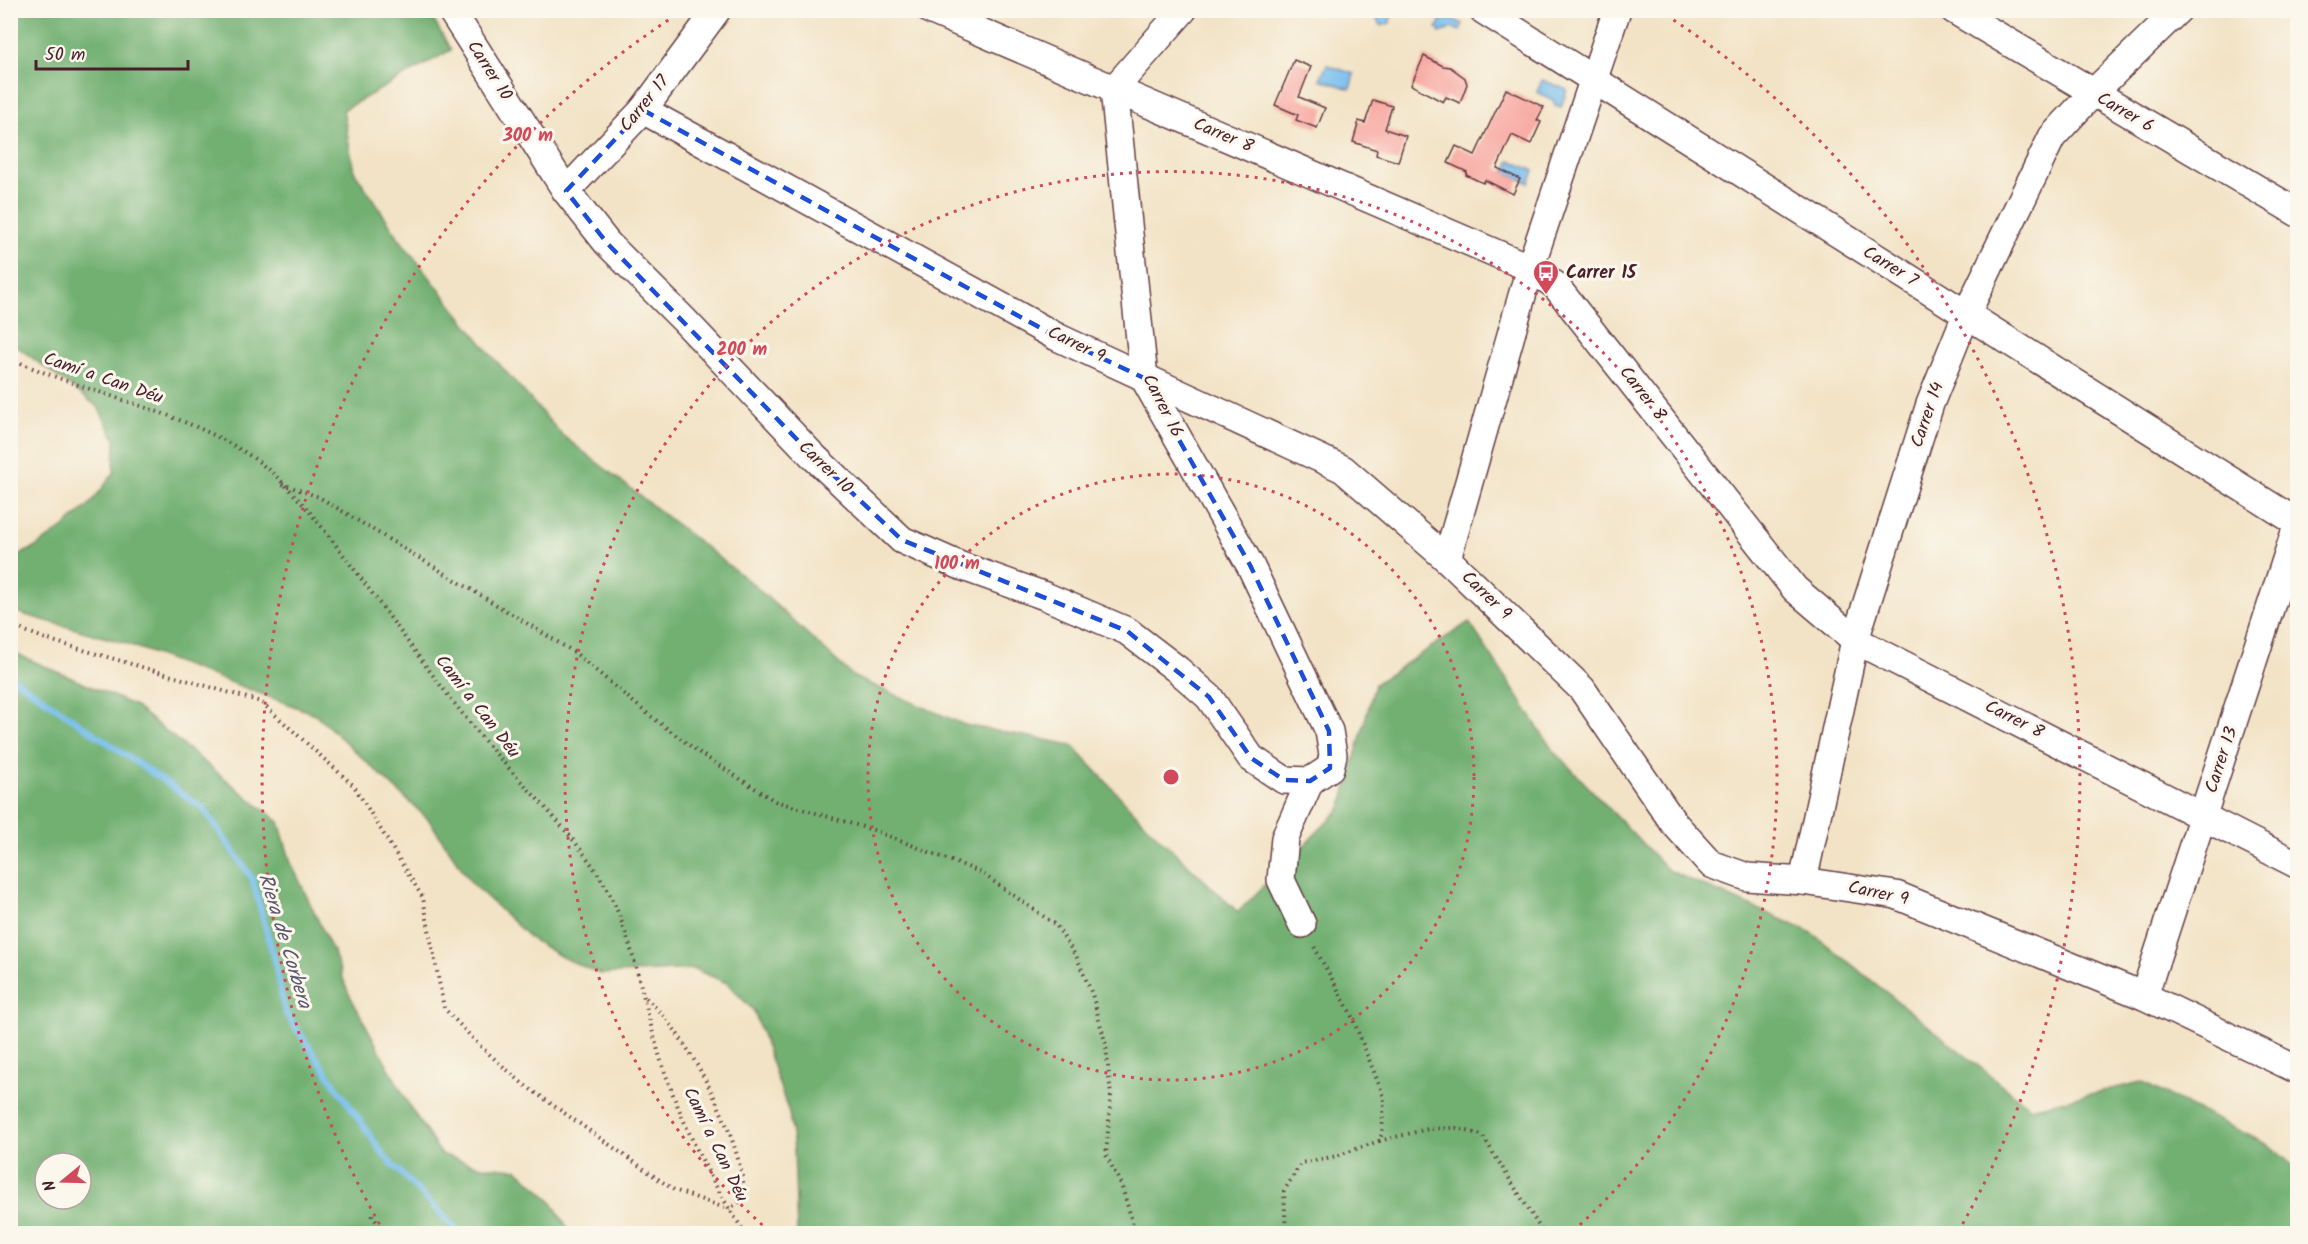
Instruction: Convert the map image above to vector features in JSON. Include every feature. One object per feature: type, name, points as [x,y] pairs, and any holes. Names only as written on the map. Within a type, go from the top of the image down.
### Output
[{"type":"street","name":"Carrer 10","points":[[451,10],[566,191],[606,243],[684,320],[812,455],[902,540],[1127,631],[1209,697],[1251,758],[1284,780],[1310,781]]},
{"type":"street","name":"Carrer 17","points":[[566,191],[643,110],[717,10]]},
{"type":"street","name":"Carrer 8","points":[[930,10],[1530,268],[1555,285],[1795,589],[1855,640],[2298,865]]},
{"type":"street","points":[[1114,89],[1183,10]]},
{"type":"street","name":"Carrer 7","points":[[1483,10],[2298,523]]},
{"type":"street","points":[[1447,559],[1530,268],[1617,10]]},
{"type":"street","name":"Carrer 6","points":[[1954,10],[2092,94],[2298,213]]},
{"type":"street","name":"Carrer 14","points":[[1803,881],[1855,640],[1930,404],[1966,315],[2052,137],[2092,94],[2178,10]]},
{"type":"street","name":"Carrer 16","points":[[1114,89],[1144,378],[1250,565],[1329,731],[1333,755],[1330,768],[1310,781]]},
{"type":"street","name":"Carrer 9","points":[[643,110],[1057,337],[1343,469],[1447,559],[1581,689],[1673,822],[1711,864],[1747,877],[1803,881],[1896,895],[2144,996],[2298,1070]]},
{"type":"street","name":"Carrer 13","points":[[2144,996],[2298,523]]},
{"type":"street","points":[[1302,924],[1281,880],[1285,837],[1310,781]]},
{"type":"path","name":"Camí a Can Déu","points":[[10,358],[41,373],[187,422],[222,438],[253,458],[282,484],[322,526],[494,753],[570,837],[611,897],[624,927],[663,1067],[687,1125],[729,1209],[746,1233]]},
{"type":"path","points":[[282,484],[319,497],[574,652],[644,711],[701,754],[775,801],[873,830],[980,872],[1056,925],[1077,958],[1089,985],[1106,1045],[1111,1096],[1106,1155],[1121,1184],[1136,1233]]},
{"type":"path","points":[[10,625],[77,649],[261,702],[354,786],[423,898],[444,1008],[479,1045],[523,1084],[674,1190],[729,1209],[745,1198],[744,1183],[733,1143],[718,1108],[690,1055],[670,1023],[645,997]]},
{"type":"path","points":[[1302,924],[1350,1012],[1384,1097],[1382,1134],[1379,1141]]},
{"type":"path","points":[[1286,1233],[1284,1191],[1301,1163],[1337,1156],[1379,1141],[1428,1129],[1456,1128],[1482,1135],[1542,1231],[1547,1233]]},
{"type":"path","points":[[372,1215],[385,1233]]},
{"type":"highlighted area","points":[[643,110],[1057,337],[1144,378],[1250,565],[1329,731],[1330,768],[1310,781],[1284,780],[1251,758],[1209,697],[1127,631],[902,540],[812,455],[607,243],[566,191]]},
{"type":"green space","points":[[10,11],[428,11],[451,50],[343,110],[354,171],[401,241],[492,356],[562,435],[754,585],[854,677],[965,725],[1072,745],[1149,828],[1238,912],[1341,808],[1375,684],[1469,622],[1552,749],[1668,870],[1812,933],[2031,1108],[2141,1082],[2270,1146],[2297,1169],[2297,1233],[797,1233],[794,1149],[789,1113],[754,1011],[727,983],[694,969],[600,974],[562,957],[531,939],[471,882],[429,820],[315,714],[125,643],[11,611],[11,559],[34,548],[64,527],[91,503],[114,473],[115,439],[98,407],[11,342]]},
{"type":"green space","points":[[10,651],[133,705],[279,822],[291,863],[335,956],[348,992],[410,1107],[441,1154],[480,1166],[517,1169],[550,1200],[571,1233],[11,1233]]},
{"type":"water","points":[[1372,11],[1392,11],[1390,23],[1381,26]]},
{"type":"water","points":[[1443,15],[1463,24],[1460,31],[1453,28],[1440,33],[1437,28]]},
{"type":"water","points":[[1327,65],[1354,74],[1350,89],[1320,79]]},
{"type":"water","points":[[1542,80],[1567,90],[1561,107],[1537,92]]},
{"type":"water","points":[[1510,160],[1534,171],[1529,183],[1505,172]]},
{"type":"building","points":[[1424,56],[1443,66],[1450,67],[1465,78],[1467,84],[1460,103],[1446,97],[1443,102],[1411,85]]},
{"type":"building","points":[[1294,60],[1311,67],[1299,97],[1325,108],[1317,128],[1296,120],[1298,115],[1275,105]]},
{"type":"building","points":[[1506,89],[1544,107],[1537,120],[1541,122],[1531,144],[1512,135],[1497,168],[1520,179],[1513,194],[1485,180],[1483,183],[1466,175],[1467,172],[1448,163],[1456,146],[1475,155]]},
{"type":"building","points":[[1373,100],[1392,106],[1385,129],[1406,136],[1398,162],[1376,155],[1377,150],[1353,142],[1359,121],[1365,123]]},
{"type":"waterway","name":"Riera de Corbera","points":[[10,676],[203,808],[252,878],[274,958],[285,1012],[385,1157],[461,1234]]},
{"type":"place","name":"Carrer 15","points":[[1546,296]]}]
